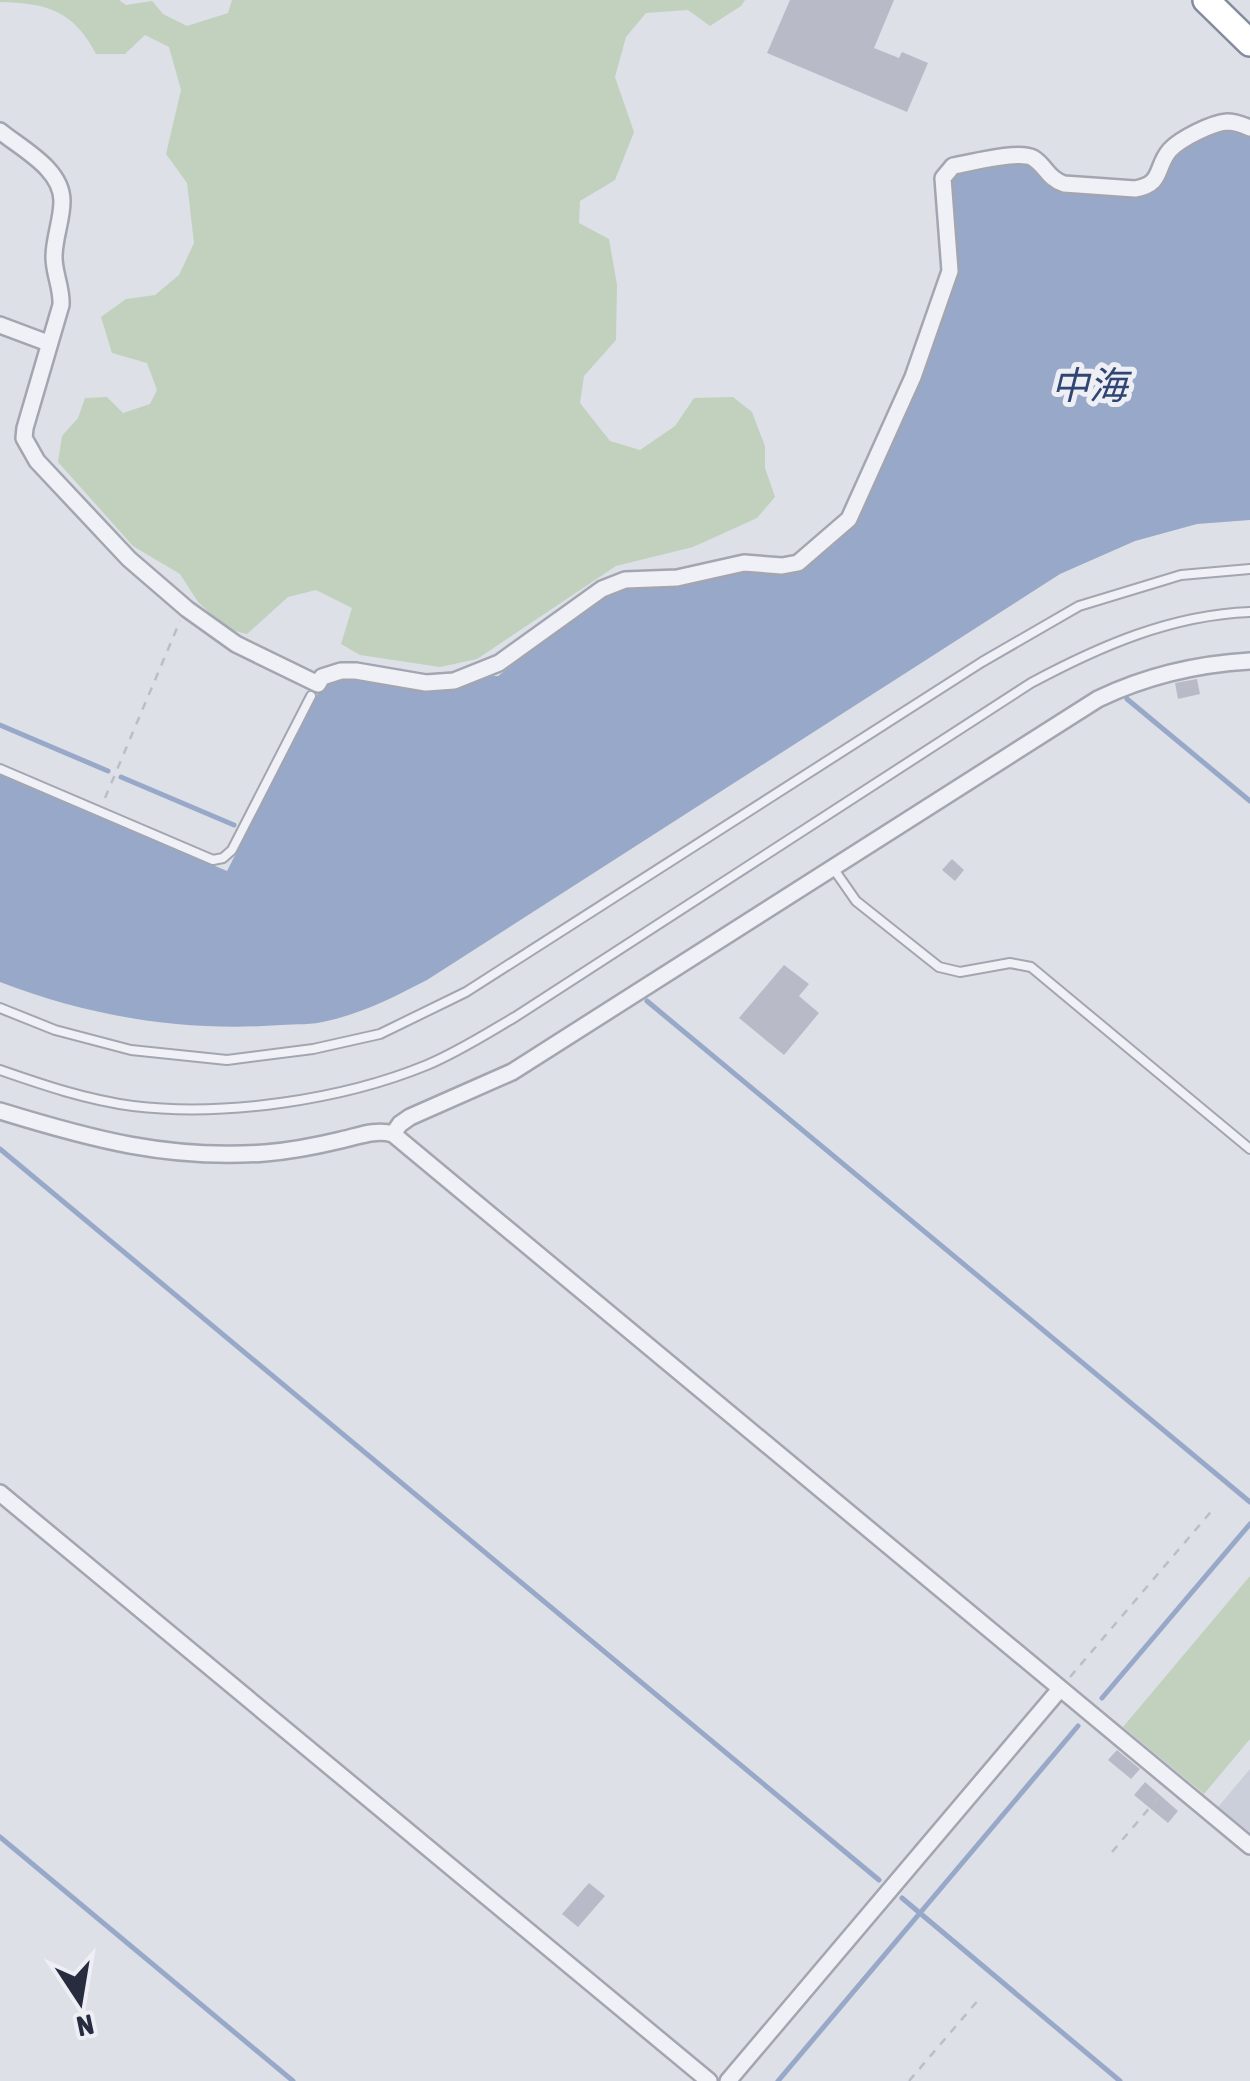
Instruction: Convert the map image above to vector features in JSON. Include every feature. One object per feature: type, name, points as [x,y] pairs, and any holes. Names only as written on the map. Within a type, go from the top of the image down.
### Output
[{"type":"highway","points":[[1206,0],[1250,42]]},
{"type":"street","points":[[0,131],[50,172],[60,188],[62,202],[54,264],[62,292],[61,305],[24,428],[27,445],[36,460],[130,559],[188,609],[236,644],[314,690],[331,672],[341,671],[426,684],[454,681],[500,662],[602,589],[625,580],[676,578],[744,563],[782,566],[798,562],[849,520],[913,377],[950,271],[942,178],[953,166],[1020,155],[1037,160],[1053,180],[1064,184],[1144,188],[1155,180],[1174,146],[1206,128],[1227,122],[1250,128]]},
{"type":"street","points":[[0,325],[48,343]]},
{"type":"street","points":[[393,1134],[410,1117],[512,1072],[1098,698],[1155,676],[1250,661]]},
{"type":"street","points":[[0,1111],[124,1146],[170,1152],[266,1153],[383,1131],[393,1134],[1250,1846]]},
{"type":"street","points":[[0,1493],[709,2081]]},
{"type":"street","points":[[728,2081],[1060,1689]]},
{"type":"lane","points":[[0,1008],[55,1030],[131,1050],[228,1060],[313,1050],[380,1034],[466,992],[982,662],[1079,606],[1181,575],[1250,569]]},
{"type":"lane","points":[[0,1070],[89,1098],[170,1109],[258,1106],[311,1098],[362,1088],[426,1065],[515,1017],[1058,668],[1136,634],[1184,621],[1250,612]]},
{"type":"lane","points":[[0,770],[213,860],[223,858],[232,850],[314,690]]},
{"type":"lane","points":[[833,868],[856,901],[940,968],[960,972],[1010,963],[1030,967],[1250,1149]]},
{"type":"path","points":[[99,812],[182,615]]},
{"type":"path","points":[[1060,1689],[1215,1507]]},
{"type":"path","points":[[1112,1852],[1172,1782]]},
{"type":"path","points":[[909,2081],[980,1998]]},
{"type":"shaded area","points":[[1250,1769],[1250,1833],[1218,1807]]},
{"type":"green space","points":[[0,0],[119,0],[126,5],[152,1],[163,14],[187,26],[228,13],[232,0],[745,0],[710,26],[688,10],[646,13],[626,37],[615,77],[634,132],[615,180],[580,201],[579,223],[609,239],[617,285],[616,340],[584,376],[580,403],[610,441],[640,450],[675,426],[694,398],[733,397],[752,412],[765,446],[765,468],[775,497],[757,518],[693,547],[616,566],[477,659],[440,667],[360,655],[341,644],[352,608],[316,590],[288,597],[247,634],[227,629],[198,602],[180,574],[133,546],[58,462],[62,436],[78,418],[85,398],[107,397],[123,413],[150,404],[157,390],[147,363],[112,353],[101,317],[126,299],[155,295],[179,275],[194,243],[187,183],[166,154],[181,90],[169,47],[145,35],[125,54],[96,54],[78,28],[57,12]]},
{"type":"green space","points":[[1250,1576],[1250,1739],[1204,1794],[1123,1727]]},
{"type":"water","name":"中海","points":[[1220,126],[1250,133],[1250,520],[1197,524],[1135,541],[1060,574],[427,980],[366,1009],[310,1024],[173,1024],[103,1013],[0,982],[0,775],[227,871],[317,695],[328,681],[351,676],[435,690],[481,676],[498,676],[615,589],[679,584],[746,569],[783,574],[800,571],[834,545],[857,520],[918,388],[957,273],[947,187],[961,168],[1021,159],[1033,163],[1047,182],[1139,195],[1162,183],[1169,156]]},
{"type":"building","points":[[790,0],[894,0],[874,48],[899,58],[902,52],[928,63],[907,112],[767,53]]},
{"type":"building","points":[[1197,679],[1200,694],[1178,699],[1175,683]]},
{"type":"building","points":[[952,859],[964,870],[955,881],[942,870]]},
{"type":"building","points":[[784,965],[809,984],[799,996],[819,1013],[784,1055],[739,1018]]},
{"type":"building","points":[[1117,1750],[1140,1769],[1131,1779],[1108,1760]]},
{"type":"building","points":[[1145,1782],[1178,1811],[1168,1823],[1134,1795]]},
{"type":"building","points":[[589,1883],[605,1896],[578,1927],[562,1914]]},
{"type":"waterway","points":[[1127,699],[1250,801]]},
{"type":"waterway","points":[[0,725],[108,771]]},
{"type":"waterway","points":[[121,777],[234,825]]},
{"type":"waterway","points":[[647,1001],[1250,1502]]},
{"type":"waterway","points":[[0,1149],[879,1880]]},
{"type":"waterway","points":[[1102,1698],[1250,1524]]},
{"type":"waterway","points":[[778,2081],[1078,1726]]},
{"type":"waterway","points":[[0,1837],[293,2081]]},
{"type":"waterway","points":[[902,1898],[1120,2081]]}]
